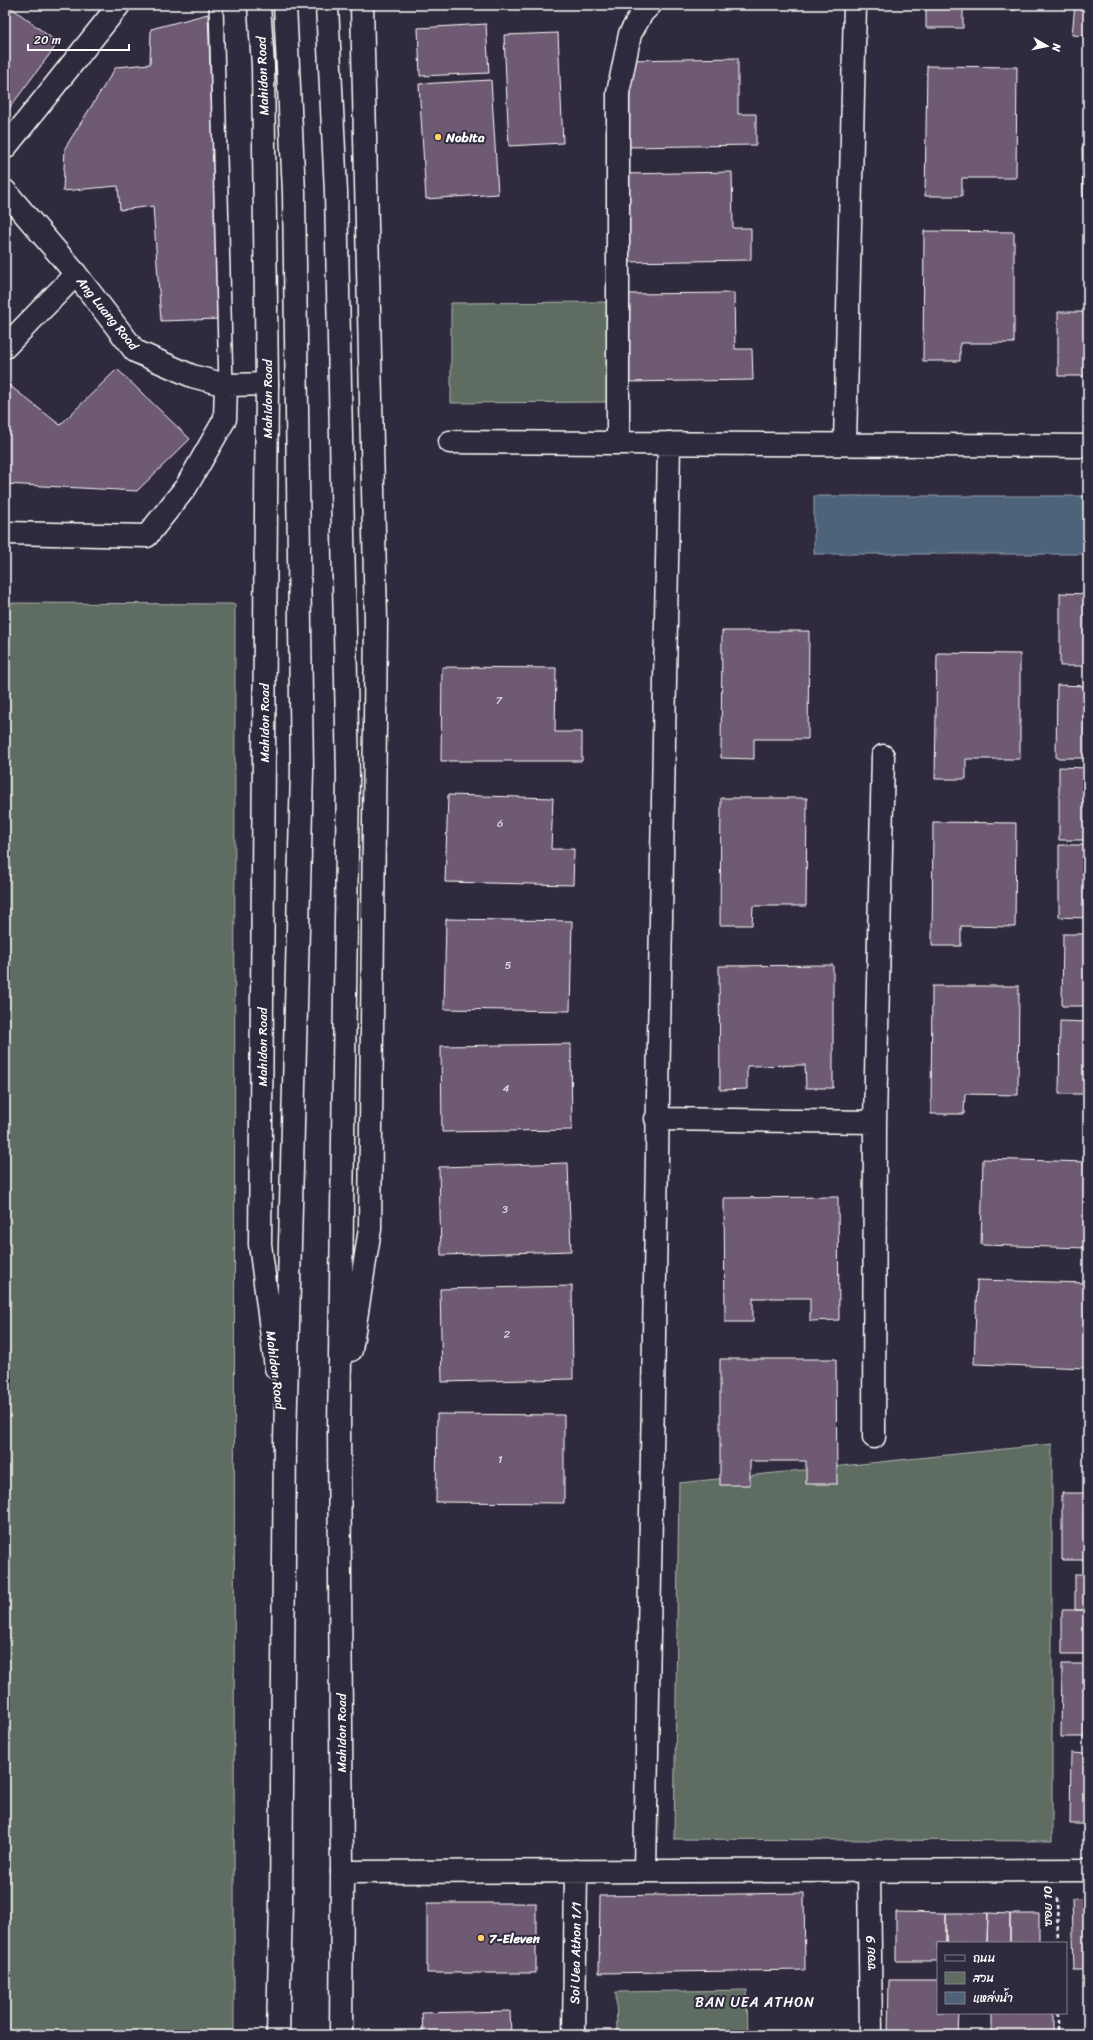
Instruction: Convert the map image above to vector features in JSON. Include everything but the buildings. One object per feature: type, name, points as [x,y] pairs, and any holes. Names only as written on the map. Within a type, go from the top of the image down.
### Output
[{"type":"main road","points":[[5,148],[119,5]]},
{"type":"main road","name":"Mahidon Road","points":[[259,5],[263,66],[267,384],[260,1244],[285,1441]]},
{"type":"main road","name":"Mahidon Road","points":[[278,2035],[281,1902],[285,1441],[302,771],[294,192],[285,5]]},
{"type":"main road","name":"Mahidon Road","points":[[327,5],[336,192],[348,777],[339,1430],[342,1872],[341,2035]]},
{"type":"main road","name":"Mahidon Road","points":[[339,1430],[370,1230],[376,620],[362,5]]},
{"type":"main road","points":[[618,443],[618,93],[630,34],[642,13],[650,5]]},
{"type":"main road","points":[[845,444],[855,5]]},
{"type":"main road","name":"Ang Luang Road","points":[[5,191],[76,274],[135,351],[192,376],[226,385],[267,384]]},
{"type":"main road","points":[[5,347],[76,274]]},
{"type":"main road","points":[[5,533],[147,536],[186,487],[226,419],[226,385]]},
{"type":"main road","points":[[450,442],[1088,446]]},
{"type":"main road","points":[[645,1871],[656,1119],[669,443]]},
{"type":"main road","points":[[874,1437],[875,1122],[883,756]]},
{"type":"main road","points":[[656,1119],[875,1122]]},
{"type":"main road","name":"ซอย 9","points":[[870,1870],[871,2035]]},
{"type":"main road","points":[[342,1872],[1088,1870]]},
{"type":"main road","name":"Soi Uea Athon 1/1","points":[[574,2035],[576,1871]]},
{"type":"lane","points":[[216,5],[226,385]]},
{"type":"path","name":"ซอย 10","points":[[1057,1870],[1058,1942]]},
{"type":"path","points":[[1058,2014],[1058,2035]]},
{"type":"green space","points":[[607,302],[607,402],[451,403],[451,303]]},
{"type":"green space","points":[[5,603],[235,604],[234,2035],[5,2035]]},
{"type":"green space","points":[[1052,1444],[1052,1841],[674,1839],[679,1483]]},
{"type":"green space","points":[[747,1990],[748,2035],[617,2035],[616,1992]]},
{"type":"water","points":[[814,496],[1088,496],[1088,554],[814,554]]},
{"type":"place","name":"Nobita","points":[[438,137]]},
{"type":"place","name":"7-Eleven","points":[[481,1938]]},
{"type":"district","name":"BAN UEA ATHON","points":[[755,2002]]}]
